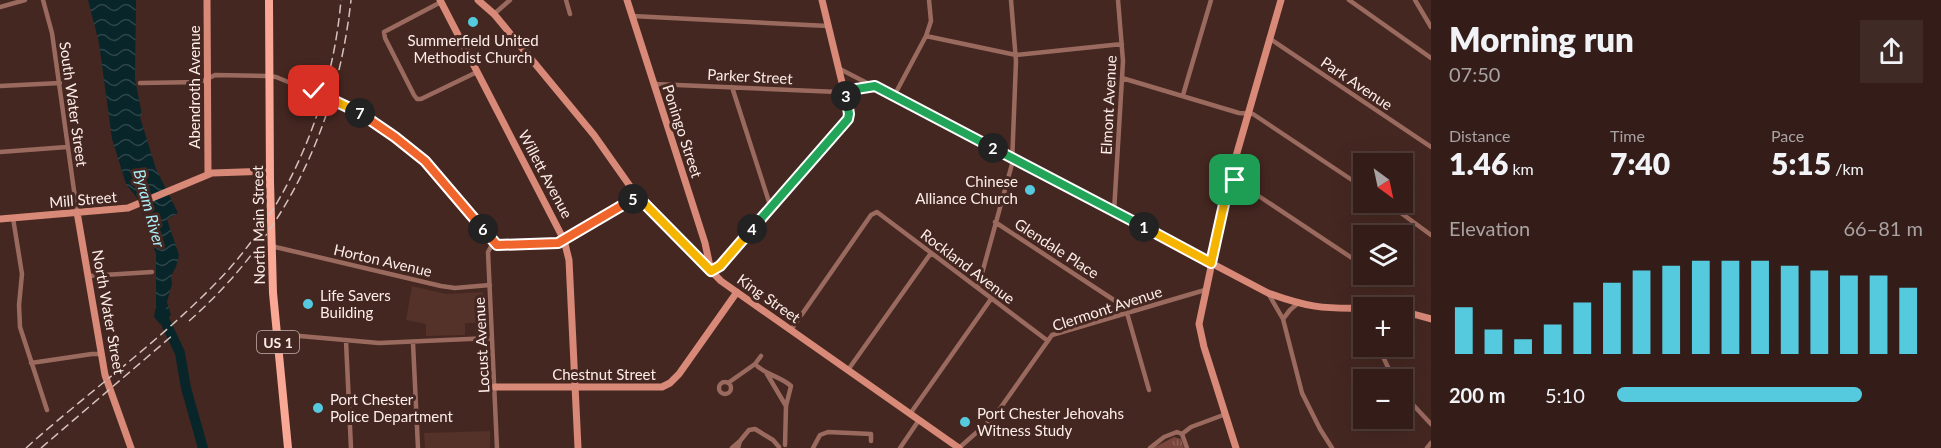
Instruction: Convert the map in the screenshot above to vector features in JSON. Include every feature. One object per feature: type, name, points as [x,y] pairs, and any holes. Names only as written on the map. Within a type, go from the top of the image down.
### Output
[{"type":"main road","name":"North Main Street","points":[[268,0],[271,246],[288,448]]},
{"type":"street","points":[[0,7],[25,0]]},
{"type":"street","name":"South Water Street","points":[[43,0],[49,18],[60,83],[77,212]]},
{"type":"street","name":"Abendroth Avenue","points":[[207,0],[208,174]]},
{"type":"street","name":"King Street","points":[[478,0],[494,14],[594,135],[637,196],[711,271],[737,292],[959,448]]},
{"type":"street","points":[[494,14],[510,0]]},
{"type":"street","points":[[566,0],[570,14]]},
{"type":"street","name":"Poningo Street","points":[[627,0],[705,243],[711,271]]},
{"type":"street","points":[[711,271],[720,266],[848,119],[844,91],[822,0]]},
{"type":"street","points":[[894,96],[926,36],[931,21],[929,0]]},
{"type":"street","points":[[978,288],[1012,164],[1016,55],[1011,0]]},
{"type":"street","name":"Elmont Avenue","points":[[1114,212],[1122,78],[1118,0]]},
{"type":"street","points":[[1183,95],[1211,0]]},
{"type":"street","points":[[1236,448],[1199,324],[1230,177],[1281,0]]},
{"type":"street","points":[[1349,0],[1429,55]]},
{"type":"street","points":[[1415,0],[1431,27]]},
{"type":"street","points":[[440,1],[384,32],[384,38],[417,99],[477,72]]},
{"type":"street","name":"Willett Avenue","points":[[440,1],[564,240],[569,260],[578,448]]},
{"type":"street","points":[[632,16],[828,26]]},
{"type":"street","points":[[926,36],[1016,55],[1122,44]]},
{"type":"street","name":"Park Avenue","points":[[1269,38],[1431,147]]},
{"type":"street","points":[[838,68],[1268,293],[1297,304],[1322,309],[1353,310]]},
{"type":"street","points":[[140,83],[201,81],[215,75],[269,76],[350,107],[395,137],[425,161],[497,245],[558,243],[637,196]]},
{"type":"street","points":[[1122,78],[1253,114],[1353,181]]},
{"type":"street","points":[[0,86],[60,83]]},
{"type":"street","name":"Parker Street","points":[[654,84],[844,91],[875,86]]},
{"type":"street","points":[[732,87],[771,207]]},
{"type":"street","points":[[0,152],[67,147]]},
{"type":"street","name":"Mill Street","points":[[0,219],[132,207],[208,174],[269,171]]},
{"type":"street","points":[[1230,177],[1353,259]]},
{"type":"street","name":"North Water Street","points":[[77,212],[100,354],[105,375],[131,448]]},
{"type":"street","name":"Rockland Avenue","points":[[791,330],[873,212],[880,214],[1048,341]]},
{"type":"street","points":[[1401,213],[1431,235]]},
{"type":"street","points":[[13,218],[22,274],[19,317],[47,410]]},
{"type":"street","name":"Glendale Place","points":[[995,222],[1118,301],[1127,313]]},
{"type":"street","name":"Locust Avenue","points":[[493,243],[488,252],[498,448]]},
{"type":"street","name":"Horton Avenue","points":[[271,246],[441,286],[455,288],[490,285]]},
{"type":"street","points":[[848,370],[931,254]]},
{"type":"street","points":[[88,276],[152,272]]},
{"type":"street","name":"Clermont Avenue","points":[[959,448],[994,417],[1052,335],[1205,290]]},
{"type":"street","name":"Chestnut Street","points":[[495,387],[651,389],[662,387],[680,374],[737,292]]},
{"type":"street","points":[[1268,293],[1283,319],[1302,393],[1332,448]]},
{"type":"street","points":[[910,414],[991,299]]},
{"type":"street","points":[[1283,319],[1297,304]]},
{"type":"street","points":[[1127,313],[1149,390]]},
{"type":"street","points":[[1413,314],[1431,319]]},
{"type":"street","points":[[277,334],[296,334],[346,341],[413,343],[491,338]]},
{"type":"street","points":[[346,341],[351,448]]},
{"type":"street","points":[[413,343],[418,448]]},
{"type":"street","points":[[31,363],[100,354]]},
{"type":"street","points":[[728,383],[755,364],[761,356]]},
{"type":"street","points":[[755,364],[767,374],[786,406]]},
{"type":"street","points":[[767,374],[776,376],[791,386],[786,406],[783,447]]},
{"type":"street","points":[[1413,405],[1431,424]]},
{"type":"street","points":[[1182,434],[1191,427],[1226,414]]},
{"type":"street","points":[[900,448],[919,420]]},
{"type":"street","points":[[732,448],[748,430],[755,429],[783,447]]},
{"type":"street","points":[[813,448],[820,435],[828,432],[871,434],[871,441]]},
{"type":"street","points":[[1150,448],[1164,437],[1177,432],[1182,434],[1187,448]]},
{"type":"street","points":[[738,448],[740,441]]},
{"type":"street","points":[[1427,448],[1431,443]]},
{"type":"shaded area","points":[[412,286],[446,294],[483,292],[485,323],[465,323],[465,335],[426,336],[426,324],[406,320]]},
{"type":"shaded area","points":[[490,431],[490,448],[425,448],[424,433]]},
{"type":"green space","points":[[1174,437],[1181,439],[1184,448],[1153,448]]},
{"type":"water","points":[[88,0],[136,0],[135,79],[142,115],[140,117],[156,169],[178,213],[167,219],[179,255],[171,276],[172,284],[167,302],[171,315],[160,324],[154,317],[156,254],[137,198],[126,184],[112,139],[99,43]]},
{"type":"waterway","name":"Byram River","points":[[161,308],[180,353],[186,388],[203,448]]},
{"type":"railway","points":[[26,448],[191,308],[240,256],[263,224],[302,154],[316,117],[328,78],[341,0]]},
{"type":"railway","points":[[189,321],[223,288],[253,253],[279,216],[301,176],[319,135],[333,92],[344,47],[351,0]]},
{"type":"railway","points":[[41,448],[173,335]]},
{"type":"place","name":"Summerfield United Methodist Church","points":[[473,22]]},
{"type":"place","name":"Chinese Alliance Church","points":[[1030,190]]},
{"type":"place","name":"Life Savers Building","points":[[308,304]]},
{"type":"place","name":"Port Chester Police Department","points":[[318,408]]},
{"type":"place","name":"Port Chester Jehovahs Witness Study","points":[[965,422]]},
{"type":"route","points":[[314,91],[360,113],[415,152],[497,245],[558,243],[637,196],[711,271],[720,266],[843,127],[849,114],[844,91],[875,86],[1211,263],[1230,177],[1235,180]]}]
